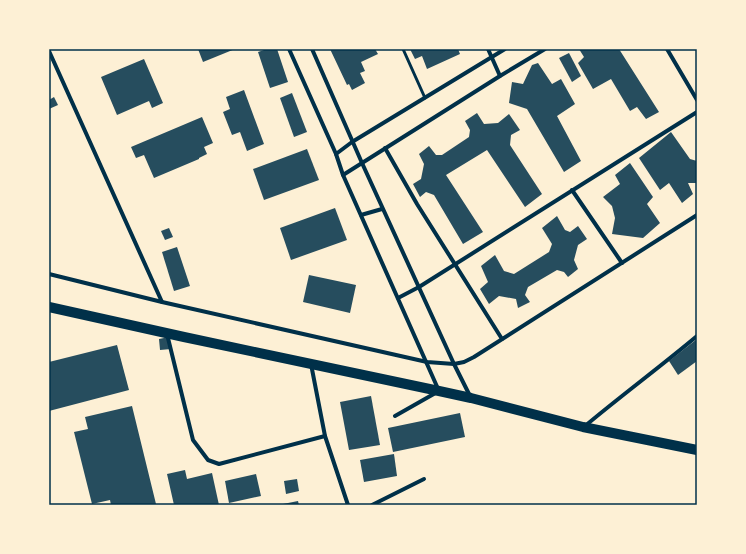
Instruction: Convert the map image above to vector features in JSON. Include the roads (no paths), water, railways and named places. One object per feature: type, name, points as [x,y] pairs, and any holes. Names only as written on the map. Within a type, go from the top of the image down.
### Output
[{"type":"main road","points":[[49,307],[167,334],[471,398],[583,427],[697,450]]},
{"type":"street","points":[[289,49],[439,391],[395,416]]},
{"type":"street","points":[[312,49],[382,209],[471,398]]},
{"type":"street","points":[[488,49],[500,76]]},
{"type":"street","points":[[336,154],[352,142],[505,49]]},
{"type":"street","points":[[344,175],[545,49]]},
{"type":"street","points":[[667,49],[697,100]]},
{"type":"street","points":[[49,51],[162,302]]},
{"type":"street","points":[[398,298],[455,264],[697,112]]},
{"type":"street","points":[[385,148],[417,204],[502,339]]},
{"type":"street","points":[[572,190],[622,263]]},
{"type":"street","points":[[361,215],[382,209]]},
{"type":"street","points":[[49,274],[162,302],[427,362],[454,364],[464,362],[474,357],[697,215]]},
{"type":"street","points":[[167,334],[193,440],[208,460],[219,464],[325,436]]},
{"type":"street","points":[[583,427],[697,336]]},
{"type":"street","points":[[310,364],[325,436],[348,505]]},
{"type":"street","points":[[372,505],[424,479]]},
{"type":"lane","points":[[403,49],[425,98]]}]
